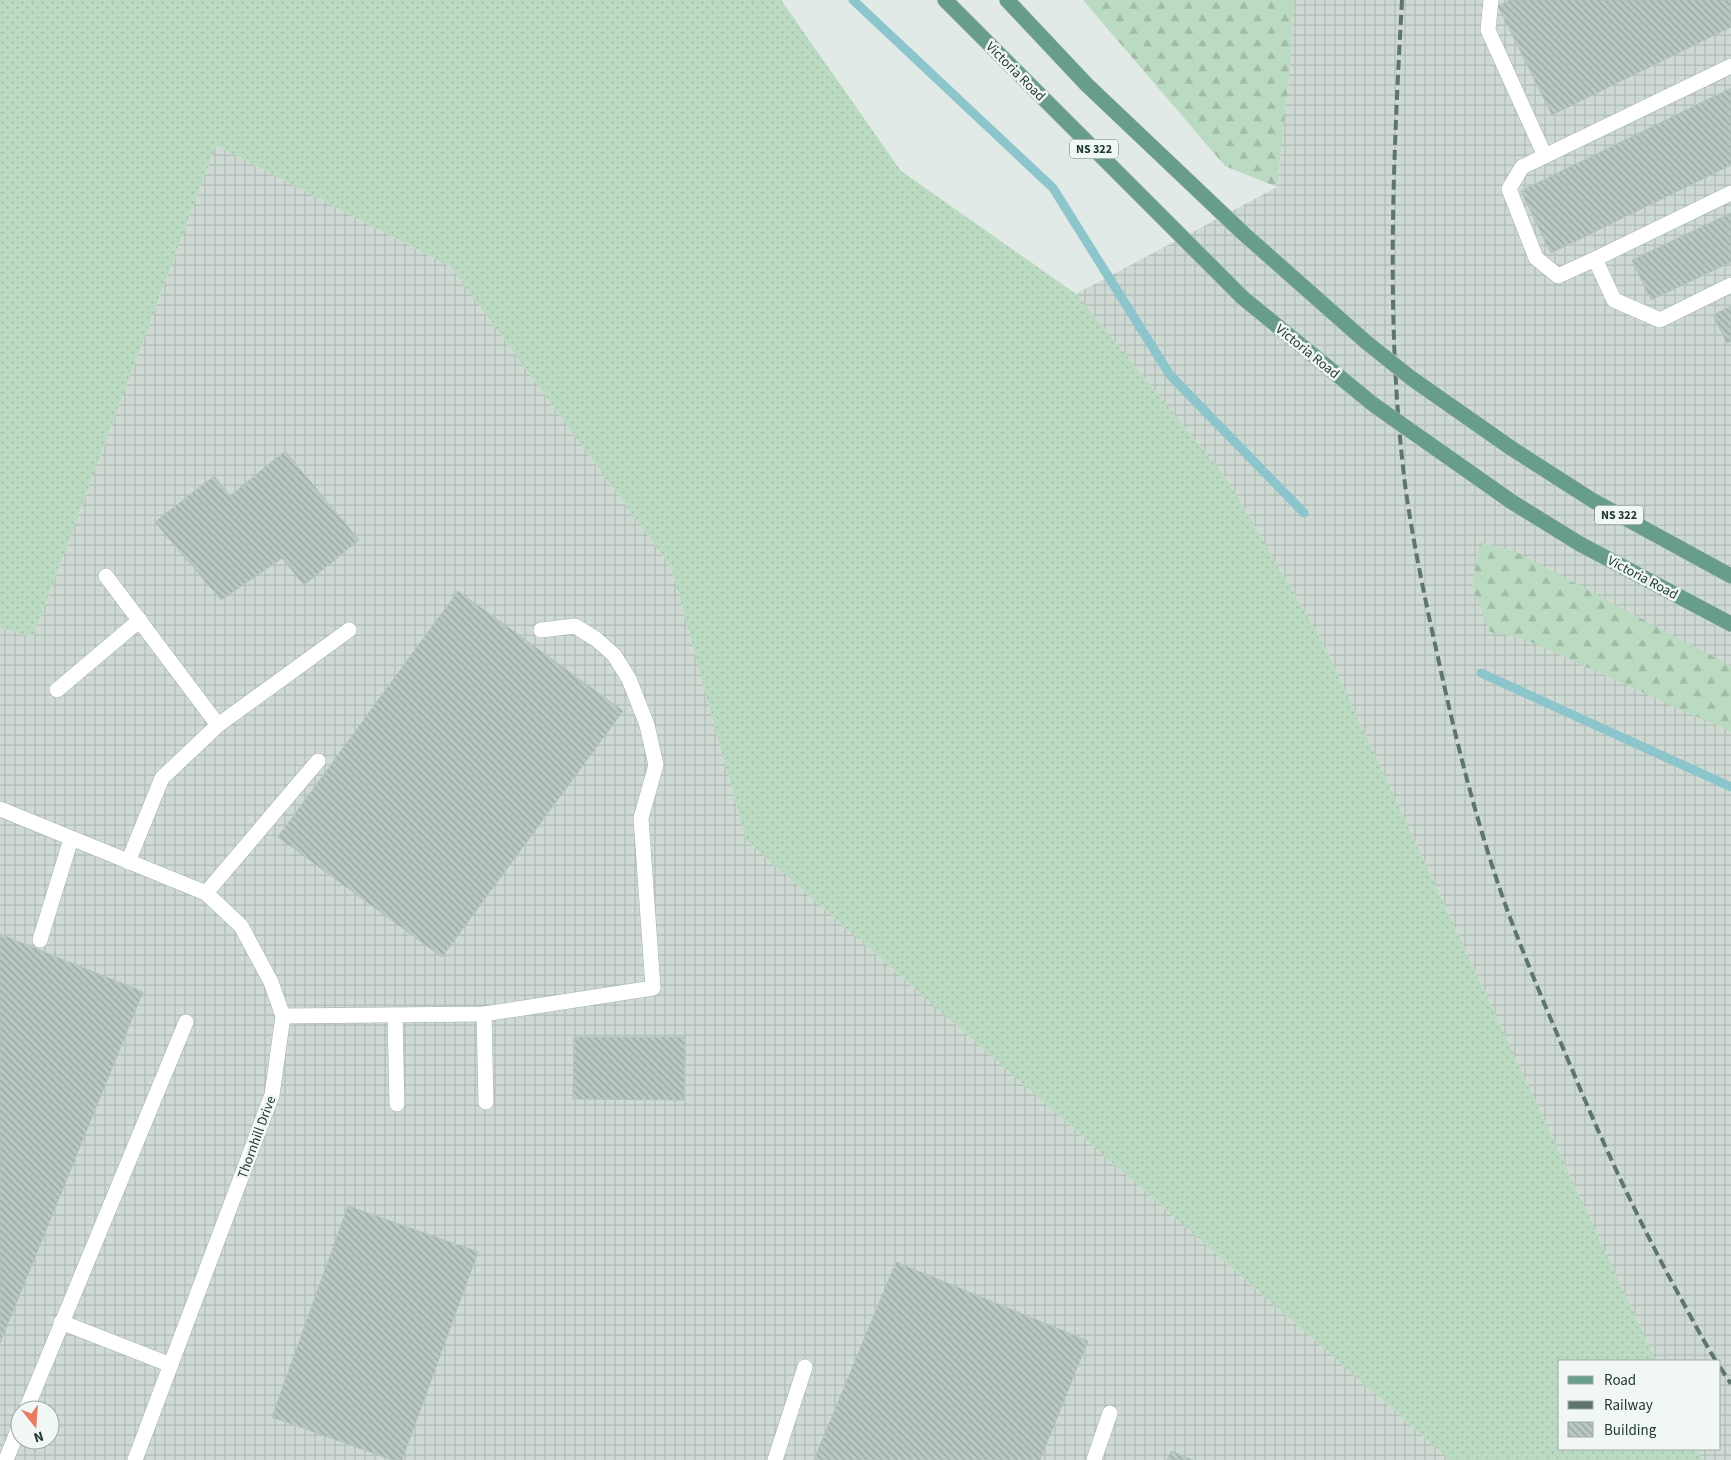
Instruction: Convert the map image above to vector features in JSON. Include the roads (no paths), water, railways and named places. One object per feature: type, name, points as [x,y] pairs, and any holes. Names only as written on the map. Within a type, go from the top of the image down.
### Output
[{"type":"main road","name":"Victoria Road","points":[[945,0],[1244,298],[1374,405],[1512,502],[1580,544],[1731,624]]},
{"type":"main road","name":"NS 322","points":[[1007,0],[1087,84],[1244,234],[1366,342],[1411,378],[1511,448],[1592,500],[1731,576]]},
{"type":"street","points":[[1491,0],[1488,30],[1545,156]]},
{"type":"street","points":[[1731,66],[1522,167],[1508,188],[1536,258],[1558,276],[1731,193]]},
{"type":"street","points":[[1596,259],[1614,300],[1660,320],[1731,285]]},
{"type":"street","points":[[106,576],[218,725]]},
{"type":"street","points":[[58,690],[140,620]]},
{"type":"street","points":[[283,1016],[484,1014],[653,988],[641,818],[656,765],[647,725],[629,680],[614,656],[596,639],[575,626],[541,630]]},
{"type":"street","points":[[128,862],[162,778],[218,725],[349,630]]},
{"type":"street","points":[[206,893],[318,761]]},
{"type":"street","name":"Thornhill Drive","points":[[0,810],[206,893],[241,926],[272,982],[283,1016],[272,1095],[135,1460]]},
{"type":"street","points":[[40,940],[71,839]]},
{"type":"street","points":[[484,1014],[486,1102]]},
{"type":"street","points":[[395,1015],[397,1104]]},
{"type":"street","points":[[30,1400],[186,1022]]},
{"type":"street","points":[[61,1322],[171,1365]]},
{"type":"street","points":[[775,1460],[805,1367]]},
{"type":"street","points":[[1094,1460],[1110,1413]]},
{"type":"waterway","points":[[853,0],[1053,188],[1170,375],[1304,513]]},
{"type":"waterway","points":[[1481,673],[1731,787]]},
{"type":"railway","points":[[1402,0],[1393,246],[1393,308],[1399,431],[1416,553],[1451,716],[1475,810],[1494,871],[1536,984],[1595,1123],[1633,1205],[1674,1286],[1715,1360]]},
{"type":"railway","points":[[1721,1369],[1731,1384]]}]
